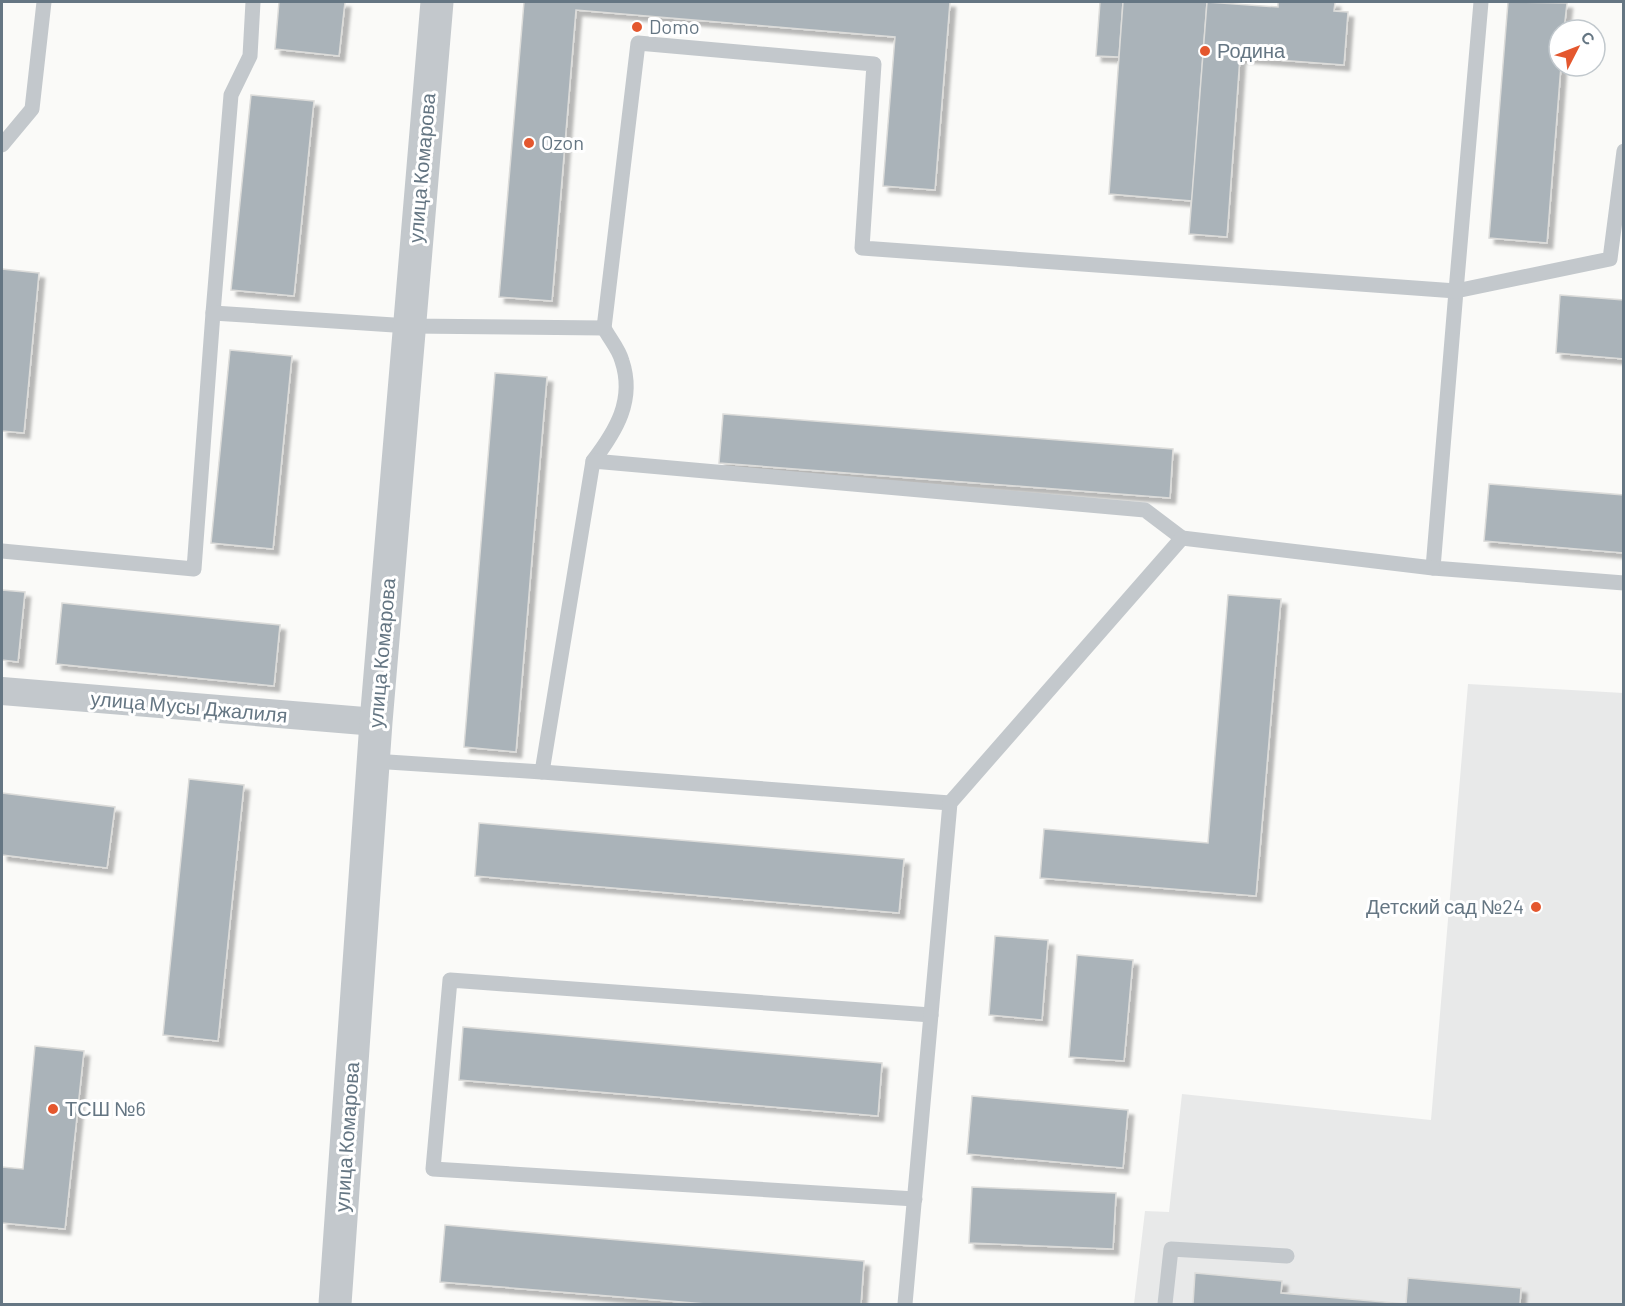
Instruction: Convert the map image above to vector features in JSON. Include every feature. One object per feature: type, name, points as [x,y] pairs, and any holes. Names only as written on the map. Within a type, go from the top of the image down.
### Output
[{"type":"street","name":"улица Комарова","points":[[335,1305],[373,760],[437,2]]},
{"type":"street","name":"улица Мусы Джалиля","points":[[2,691],[376,722]]},
{"type":"lane","points":[[2,145],[32,109],[45,2]]},
{"type":"lane","points":[[2,551],[194,569],[231,95],[250,56],[253,2]]},
{"type":"lane","points":[[1433,568],[1481,2]]},
{"type":"lane","points":[[542,772],[593,461],[611,438],[623,416],[626,391],[622,361],[604,328],[638,43],[874,64],[862,248],[1456,291],[1617,259],[1623,151]]},
{"type":"lane","points":[[213,313],[409,326],[604,328]]},
{"type":"lane","points":[[593,461],[1145,510],[1182,538],[1433,568],[1623,583]]},
{"type":"lane","points":[[905,1305],[950,803],[1182,538]]},
{"type":"lane","points":[[373,760],[950,803]]},
{"type":"lane","points":[[915,1199],[434,1169],[450,980],[931,1015]]},
{"type":"lane","points":[[1165,1305],[1171,1249],[1287,1256]]},
{"type":"shaded area","points":[[1468,684],[1623,693],[1623,1304],[1134,1304],[1145,1211],[1169,1212],[1182,1094],[1431,1120]]},
{"type":"building","points":[[279,2],[345,2],[339,56],[275,49]]},
{"type":"building","points":[[524,2],[950,2],[935,190],[883,186],[895,37],[576,10],[552,301],[499,297]]},
{"type":"building","points":[[1100,2],[1123,2],[1119,57],[1096,56]]},
{"type":"building","points":[[1123,2],[1207,2],[1192,201],[1109,194]]},
{"type":"building","points":[[1207,2],[1278,7],[1278,2],[1335,2],[1334,11],[1348,12],[1344,65],[1240,57],[1227,237],[1189,234]]},
{"type":"building","points":[[1508,2],[1567,3],[1565,18],[1547,18],[1547,78],[1560,78],[1547,243],[1489,238]]},
{"type":"building","points":[[251,95],[314,101],[294,296],[231,290]]},
{"type":"building","points":[[2,269],[39,273],[24,433],[2,431]]},
{"type":"building","points":[[1560,295],[1624,300],[1624,359],[1556,353]]},
{"type":"building","points":[[230,350],[292,356],[273,549],[211,543]]},
{"type":"building","points":[[495,373],[547,377],[516,752],[464,747]]},
{"type":"building","points":[[723,414],[1173,449],[1170,498],[719,463]]},
{"type":"building","points":[[1489,484],[1624,495],[1624,553],[1484,541]]},
{"type":"building","points":[[2,590],[25,592],[18,662],[2,660]]},
{"type":"building","points":[[1228,595],[1281,599],[1256,896],[1040,878],[1044,829],[1208,843]]},
{"type":"building","points":[[62,603],[280,625],[274,686],[56,664]]},
{"type":"building","points":[[189,779],[244,785],[218,1041],[163,1035]]},
{"type":"building","points":[[2,793],[115,807],[107,868],[2,855]]},
{"type":"building","points":[[479,823],[904,859],[899,913],[475,876]]},
{"type":"building","points":[[995,936],[1048,940],[1042,1020],[989,1015]]},
{"type":"building","points":[[1077,955],[1133,960],[1124,1061],[1069,1057]]},
{"type":"building","points":[[463,1027],[882,1063],[878,1116],[459,1080]]},
{"type":"building","name":"ТСШ №6","points":[[35,1046],[84,1051],[65,1229],[2,1223],[2,1167],[23,1169]]},
{"type":"building","points":[[972,1096],[1128,1110],[1123,1168],[967,1154]]},
{"type":"building","points":[[972,1187],[1116,1193],[1113,1249],[969,1243]]},
{"type":"building","points":[[445,1225],[864,1261],[861,1304],[706,1304],[440,1282]]},
{"type":"building","points":[[1195,1273],[1282,1281],[1281,1293],[1406,1304],[1193,1304]]},
{"type":"building","points":[[1408,1278],[1521,1288],[1520,1304],[1406,1304]]},
{"type":"place","name":"Domo","points":[[637,27]]},
{"type":"place","name":"Родина","points":[[1205,51]]},
{"type":"place","name":"Ozon","points":[[529,143]]},
{"type":"place","name":"Детский сад №24","points":[[1536,907]]},
{"type":"place","name":"ТСШ №6","points":[[53,1109]]}]
